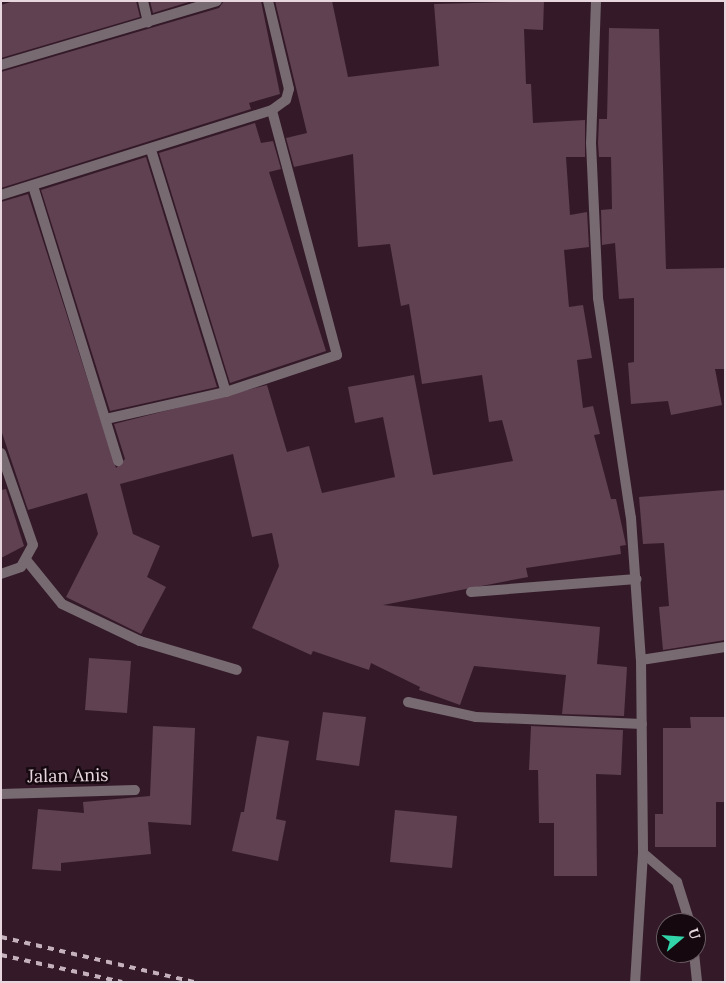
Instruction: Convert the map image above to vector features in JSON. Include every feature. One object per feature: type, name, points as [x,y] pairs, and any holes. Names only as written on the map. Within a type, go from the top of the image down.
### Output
[{"type":"street","points":[[143,1],[148,22]]},
{"type":"street","points":[[1,65],[217,1]]},
{"type":"street","points":[[1,195],[151,150],[272,110],[286,100],[289,89],[268,1]]},
{"type":"street","points":[[596,1],[591,143],[598,298],[636,579],[641,660],[643,853],[635,982]]},
{"type":"street","points":[[106,419],[226,392],[337,355],[272,110]]},
{"type":"street","points":[[151,150],[226,392]]},
{"type":"street","points":[[34,186],[118,462]]},
{"type":"street","points":[[1,453],[33,545],[27,561],[1,574]]},
{"type":"street","points":[[27,561],[62,604],[140,641],[237,670]]},
{"type":"street","points":[[471,592],[636,579]]},
{"type":"street","points":[[641,660],[725,647]]},
{"type":"street","points":[[408,702],[486,718],[642,724]]},
{"type":"street","name":"Jalan Anis","points":[[1,794],[135,790]]},
{"type":"street","points":[[643,853],[677,882],[687,913]]},
{"type":"street","points":[[695,963],[697,982]]},
{"type":"building","points":[[14,1],[136,1],[140,17],[1,58],[1,5]]},
{"type":"building","points":[[150,1],[192,1],[153,13]]},
{"type":"building","points":[[224,1],[261,1],[280,94],[249,103],[251,109],[1,188],[1,72],[219,8]]},
{"type":"building","points":[[275,1],[332,1],[348,77],[439,66],[434,4],[544,1],[543,30],[524,29],[526,84],[531,84],[533,123],[585,120],[585,157],[566,157],[570,215],[587,212],[589,247],[564,250],[569,307],[583,305],[592,358],[577,360],[583,408],[593,406],[600,434],[594,435],[611,499],[616,499],[626,545],[620,546],[621,554],[526,568],[528,577],[383,605],[600,627],[597,664],[627,667],[624,716],[562,714],[566,675],[474,666],[460,705],[419,690],[420,687],[371,663],[369,670],[313,651],[311,655],[252,628],[279,566],[272,533],[252,537],[233,454],[120,484],[133,534],[160,546],[147,577],[166,587],[141,634],[66,597],[98,534],[87,493],[28,510],[1,430],[1,202],[28,194],[116,468],[125,459],[114,424],[267,385],[287,452],[309,446],[322,493],[395,477],[383,417],[355,423],[348,387],[414,375],[433,475],[513,461],[502,420],[489,422],[482,375],[422,384],[409,304],[401,306],[390,244],[358,247],[353,154],[294,167],[286,138],[307,133]]},
{"type":"building","points":[[609,28],[659,29],[666,269],[725,268],[725,369],[715,369],[722,405],[671,415],[668,401],[631,404],[628,363],[634,362],[634,298],[619,299],[615,243],[602,245],[601,210],[612,209],[611,157],[599,157],[598,143],[599,119],[607,119]]},
{"type":"building","points":[[255,123],[261,143],[273,141],[281,169],[269,172],[326,351],[230,383],[159,153]]},
{"type":"building","points":[[146,157],[217,387],[110,411],[41,190]]},
{"type":"building","points":[[6,489],[24,546],[1,558],[1,490]]},
{"type":"building","points":[[725,490],[725,640],[663,650],[659,607],[669,606],[664,543],[643,544],[639,497]]},
{"type":"building","points":[[89,658],[131,661],[127,713],[85,710]]},
{"type":"building","points":[[323,712],[366,717],[359,766],[316,760]]},
{"type":"building","points":[[690,717],[725,717],[725,802],[716,802],[716,847],[655,847],[655,814],[663,814],[663,728],[691,728]]},
{"type":"building","points":[[153,726],[195,728],[191,825],[148,822],[151,854],[61,863],[61,871],[32,869],[38,809],[84,813],[83,802],[150,796]]},
{"type":"building","points":[[531,726],[623,730],[621,775],[596,774],[597,876],[554,876],[554,823],[539,823],[538,770],[529,770]]},
{"type":"building","points":[[257,736],[289,741],[276,819],[286,821],[278,861],[232,851],[241,812],[244,812]]},
{"type":"building","points":[[395,810],[457,816],[452,868],[390,862]]},
{"type":"railway","points":[[1,937],[195,982]]},
{"type":"railway","points":[[1,955],[122,982]]}]
